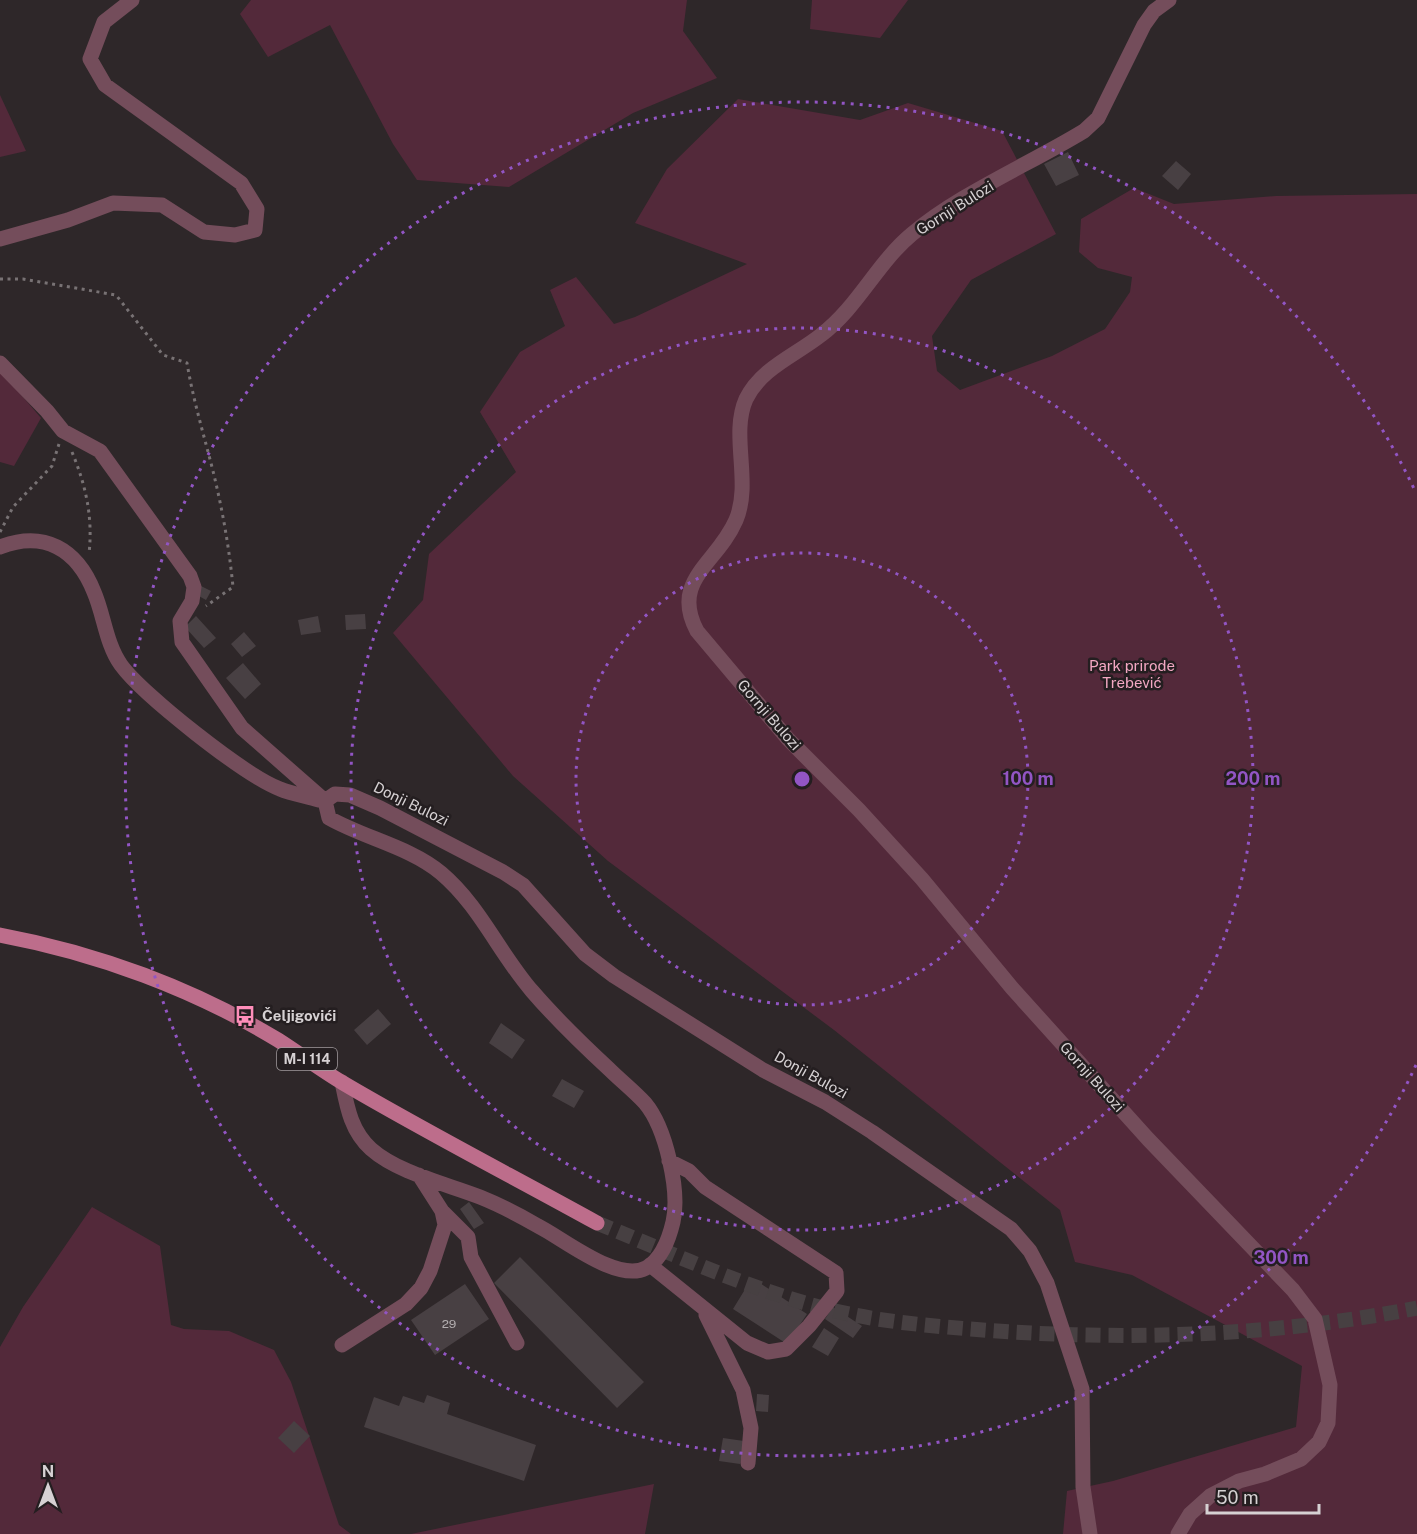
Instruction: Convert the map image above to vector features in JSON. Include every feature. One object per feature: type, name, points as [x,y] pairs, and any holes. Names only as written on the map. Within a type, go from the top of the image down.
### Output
[{"type":"main road","name":"M-I 114","points":[[0,934],[91,957],[140,974],[214,1005],[278,1040],[342,1082],[597,1223]]},
{"type":"street","points":[[0,239],[68,220],[113,203],[162,205],[204,232],[235,235],[255,230],[257,209],[241,183],[105,86],[90,59],[104,21],[132,0]]},
{"type":"street","name":"Gornji Bulozi","points":[[1169,0],[1154,11],[1144,25],[1098,118],[1084,131],[946,211],[911,235],[849,310],[822,335],[768,371],[753,386],[745,401],[741,419],[743,488],[736,519],[724,542],[693,582],[687,597],[688,614],[697,631],[777,727],[859,810],[922,879],[1012,988],[1148,1139],[1293,1290],[1316,1319],[1330,1384],[1328,1423],[1319,1442],[1301,1459],[1265,1474],[1239,1481],[1210,1496],[1190,1514],[1178,1534]]},
{"type":"street","points":[[0,363],[47,411],[63,431],[100,451],[190,576],[193,594],[180,621],[182,642],[226,709],[265,750],[325,801],[329,818],[424,862],[456,888],[482,919],[530,989],[564,1028],[646,1105],[657,1125],[669,1161],[675,1212],[663,1251],[650,1265],[630,1271],[609,1267],[522,1217],[483,1198],[419,1175],[373,1151],[360,1138],[350,1118],[342,1082]]},
{"type":"street","name":"Donji Bulozi","points":[[0,547],[29,539],[45,541],[64,551],[86,574],[109,640],[120,664],[136,681],[228,757],[278,788],[325,801],[335,794],[350,795],[380,808],[503,872],[523,885],[585,954],[614,976],[763,1070],[825,1102],[1011,1229],[1030,1251],[1047,1283],[1082,1389],[1083,1487],[1090,1534]]},
{"type":"street","points":[[650,1265],[703,1310],[756,1348],[768,1352],[786,1349],[809,1326],[837,1291],[839,1281],[837,1273],[826,1265],[705,1187],[689,1171],[669,1161]]},
{"type":"street","points":[[419,1175],[442,1211],[468,1237],[471,1257],[517,1343]]},
{"type":"street","points":[[342,1345],[406,1304],[421,1288],[441,1243],[445,1225],[442,1211]]},
{"type":"street","points":[[703,1310],[743,1390],[751,1428],[748,1463]]},
{"type":"path","points":[[0,279],[23,279],[116,295],[163,355],[187,363],[193,401],[212,467],[228,541],[233,587],[212,604],[186,612]]},
{"type":"path","points":[[0,532],[13,507],[52,466],[63,431]]},
{"type":"path","points":[[63,431],[82,477],[91,511],[86,574]]},
{"type":"green space","points":[[251,0],[687,0],[683,31],[717,78],[633,113],[509,187],[417,180],[393,144],[330,25],[268,57],[240,14]]},
{"type":"green space","points":[[812,0],[908,0],[880,38],[810,29]]},
{"type":"green space","points":[[0,95],[26,151],[0,157]]},
{"type":"green space","name":"Park prirode Trebević","points":[[738,99],[860,120],[908,103],[1002,131],[1056,234],[971,280],[932,336],[937,371],[960,390],[1052,356],[1105,329],[1130,292],[1132,277],[1098,268],[1079,252],[1081,219],[1134,188],[1174,204],[1276,196],[1417,194],[1417,1534],[1063,1534],[1067,1491],[1113,1481],[1296,1427],[1302,1366],[1132,1275],[1075,1262],[1060,1210],[834,1030],[608,861],[513,776],[393,633],[423,600],[429,554],[516,472],[480,412],[520,352],[565,326],[550,290],[576,277],[614,324],[635,317],[747,264],[635,223],[667,169]]},
{"type":"green space","points":[[0,370],[41,418],[14,466],[0,462]]},
{"type":"green space","points":[[92,1207],[160,1246],[171,1325],[184,1329],[229,1331],[274,1350],[291,1382],[339,1525],[351,1534],[0,1534],[0,1347],[23,1307]]},
{"type":"green space","points":[[654,1484],[645,1534],[411,1534]]},
{"type":"building","points":[[1068,152],[1079,175],[1056,186],[1044,164]]},
{"type":"building","points":[[1176,161],[1191,174],[1178,190],[1162,176]]},
{"type":"building","points":[[201,586],[211,591],[206,600],[197,595]]},
{"type":"building","points":[[365,614],[366,629],[346,630],[345,615]]},
{"type":"building","points":[[196,616],[216,638],[204,648],[185,627]]},
{"type":"building","points":[[318,616],[321,632],[301,635],[298,620]]},
{"type":"building","points":[[244,632],[256,646],[242,657],[231,644]]},
{"type":"building","points":[[243,663],[261,684],[245,699],[226,678]]},
{"type":"building","points":[[378,1009],[391,1024],[367,1045],[354,1030]]},
{"type":"building","points":[[501,1023],[525,1040],[512,1059],[489,1043]]},
{"type":"building","points":[[562,1079],[584,1091],[574,1108],[552,1096]]},
{"type":"building","points":[[469,1202],[484,1223],[474,1229],[460,1209]]},
{"type":"building","points":[[520,1257],[644,1382],[617,1408],[494,1283]]},
{"type":"building","points":[[752,1278],[807,1314],[787,1344],[733,1309]]},
{"type":"building","points":[[465,1284],[489,1319],[435,1355],[411,1320]]},
{"type":"building","points":[[833,1307],[862,1326],[853,1338],[825,1319]]},
{"type":"building","points":[[824,1328],[839,1338],[828,1356],[812,1347]]},
{"type":"building","points":[[757,1394],[769,1395],[768,1412],[756,1411]]},
{"type":"building","points":[[427,1395],[450,1403],[447,1414],[536,1445],[524,1481],[364,1427],[374,1397],[399,1406],[403,1396],[424,1403]]},
{"type":"building","points":[[294,1421],[310,1436],[294,1453],[278,1438]]},
{"type":"building","points":[[723,1438],[744,1441],[740,1464],[719,1461]]},
{"type":"tunnel","points":[[597,1223],[712,1271],[801,1302],[888,1321],[926,1325],[1092,1335],[1201,1334],[1310,1325],[1417,1308]]},
{"type":"place","name":"Čeljigovići","points":[[245,1016]]}]
